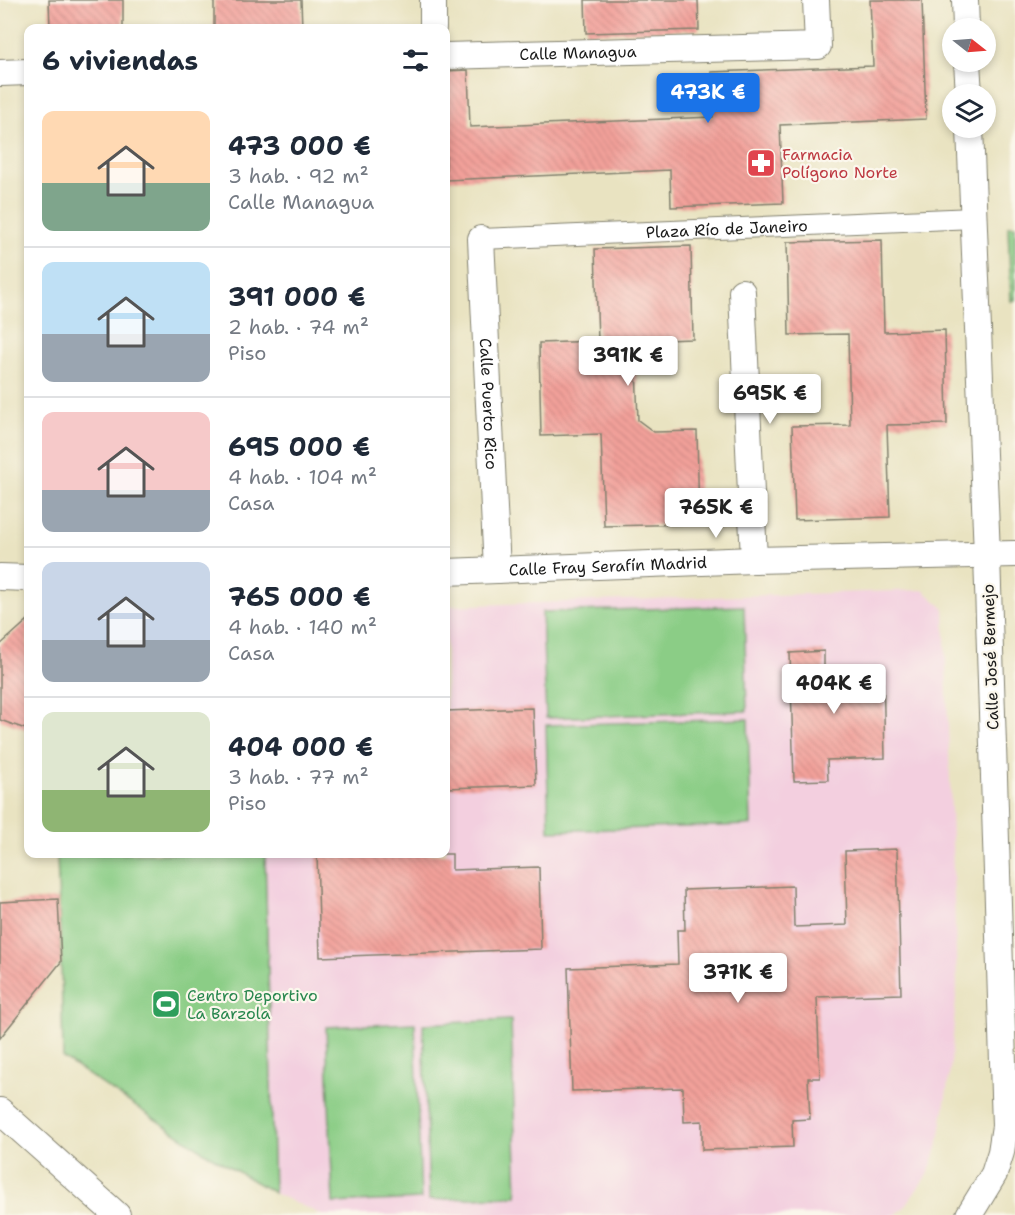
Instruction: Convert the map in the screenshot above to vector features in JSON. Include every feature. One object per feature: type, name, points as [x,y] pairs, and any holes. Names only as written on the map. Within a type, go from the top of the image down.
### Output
[{"type":"street","points":[[433,0],[433,24]]},
{"type":"street","name":"Calle Managua","points":[[450,56],[818,46],[816,0]]},
{"type":"street","points":[[965,0],[966,18]]},
{"type":"street","points":[[0,73],[24,72]]},
{"type":"street","name":"Calle José Bermejo","points":[[969,1215],[994,1174],[1001,1152],[1005,1126],[1008,1044],[1007,921],[987,555],[970,138]]},
{"type":"street","name":"Plaza Río de Janeiro","points":[[481,238],[974,218]]},
{"type":"street","name":"Calle Puerto Rico","points":[[481,238],[497,570]]},
{"type":"street","points":[[741,291],[754,560]]},
{"type":"street","name":"Calle Fray Serafín Madrid","points":[[450,572],[754,560],[1015,554]]},
{"type":"street","points":[[0,577],[24,578]]},
{"type":"street","points":[[0,1111],[117,1215]]},
{"type":"shaded area","points":[[923,590],[944,608],[957,984],[951,1063],[939,1141],[929,1172],[904,1208],[895,1215],[322,1215],[274,1193],[265,858],[450,858],[450,606]]},
{"type":"green space","points":[[1008,226],[1015,226],[1015,301],[1011,301]]},
{"type":"green space","points":[[744,606],[747,711],[546,718],[542,612]]},
{"type":"green space","points":[[748,719],[751,825],[549,831],[546,725]]},
{"type":"green space","name":"Centro Deportivo La Barzola","points":[[57,858],[265,858],[274,1193],[206,1153],[63,1058]]},
{"type":"green space","points":[[511,1020],[517,1196],[429,1200],[423,1024]]},
{"type":"green space","points":[[415,1023],[421,1199],[333,1203],[326,1027]]},
{"type":"building","points":[[49,0],[123,0],[123,24],[50,24]]},
{"type":"building","points":[[214,0],[301,0],[302,24],[214,24]]},
{"type":"building","points":[[585,0],[698,0],[699,30],[586,33]]},
{"type":"building","points":[[870,0],[922,0],[926,119],[780,125],[783,203],[671,207],[670,170],[450,180],[450,71],[468,70],[470,127],[713,117],[711,72],[873,66]]},
{"type":"building","points":[[882,240],[884,332],[945,330],[947,424],[887,425],[890,517],[795,520],[792,426],[850,425],[848,334],[789,335],[787,242]]},
{"type":"building","points":[[691,246],[693,339],[635,341],[638,420],[654,432],[697,431],[699,524],[604,526],[601,434],[541,436],[539,343],[598,341],[595,249]]},
{"type":"building","points":[[24,624],[24,729],[0,720],[0,645]]},
{"type":"building","points":[[824,651],[824,671],[883,669],[885,758],[827,760],[828,780],[794,781],[790,653]]},
{"type":"building","points":[[533,708],[536,785],[450,788],[450,711]]},
{"type":"building","points":[[897,849],[901,994],[817,997],[820,1078],[808,1078],[810,1119],[792,1120],[793,1147],[702,1150],[702,1121],[684,1122],[683,1088],[572,1091],[568,968],[678,964],[677,930],[685,930],[684,890],[793,886],[794,927],[847,925],[845,851]]},
{"type":"building","points":[[452,854],[452,870],[539,867],[541,949],[320,957],[317,858],[450,858]]},
{"type":"building","points":[[58,899],[61,962],[0,1038],[0,902]]},
{"type":"place","name":"Farmacia Polígono Norte","points":[[761,163]]},
{"type":"place","name":"Centro Deportivo La Barzola","points":[[166,1004]]}]
